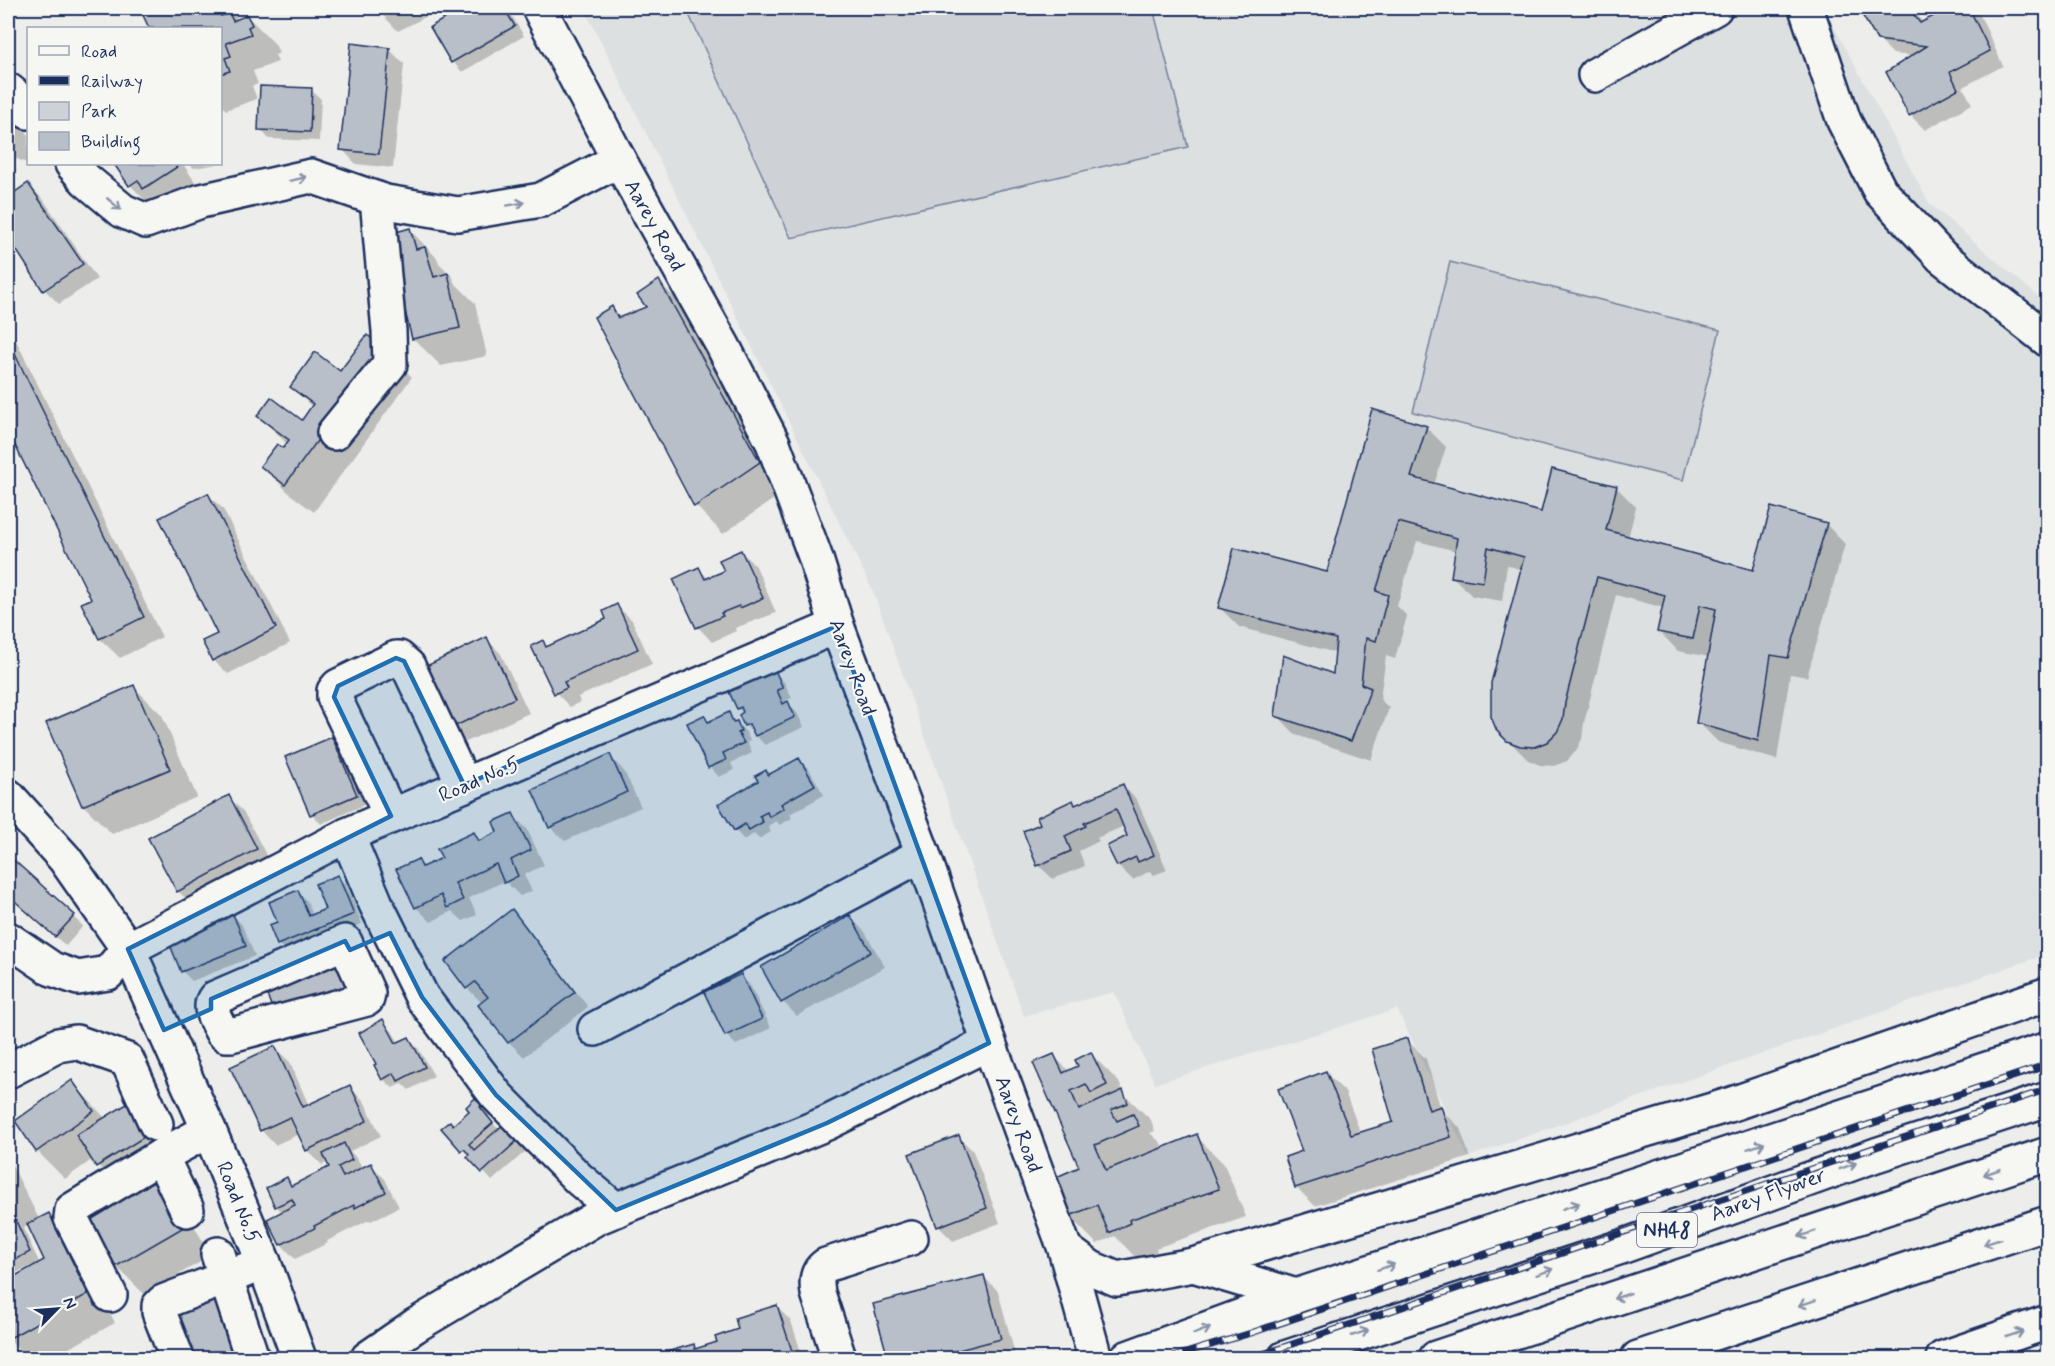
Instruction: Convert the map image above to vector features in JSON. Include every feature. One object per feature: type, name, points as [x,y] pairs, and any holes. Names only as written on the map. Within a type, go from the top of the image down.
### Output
[{"type":"main road","name":"Aarey Road","points":[[539,8],[619,160],[723,346],[773,443],[815,556],[837,626],[923,854],[989,1043],[1065,1249],[1095,1359]]},
{"type":"main road","points":[[1595,75],[1715,8]]},
{"type":"main road","points":[[1806,8],[1844,121],[1880,190],[1942,257],[2048,340]]},
{"type":"main road","points":[[8,90],[27,111]]},
{"type":"main road","points":[[73,165],[86,180],[123,211],[147,221],[201,201],[311,176],[377,199],[458,214],[541,200],[619,160]]},
{"type":"main road","points":[[334,433],[390,364],[390,331],[377,199]]},
{"type":"main road","name":"Road No.5","points":[[8,939],[52,969],[78,978],[108,974],[128,949],[346,835],[387,808],[460,776],[837,626]]},
{"type":"main road","points":[[387,808],[334,697],[334,692],[338,686],[396,658],[408,666],[460,776]]},
{"type":"main road","name":"Road No.5","points":[[8,796],[65,859],[128,949],[209,1130],[264,1263],[299,1359]]},
{"type":"main road","points":[[346,835],[422,997],[496,1095],[579,1179],[616,1210]]},
{"type":"main road","points":[[596,1029],[923,854]]},
{"type":"main road","points":[[350,950],[390,933]]},
{"type":"main road","points":[[340,943],[346,943],[350,950],[368,993],[368,998],[364,1000],[231,1035],[222,1032],[212,1009],[211,1002],[215,998],[340,943]]},
{"type":"main road","points":[[1065,1249],[1091,1268],[1117,1279],[1193,1265],[1729,1105],[2048,994]]},
{"type":"main road","points":[[127,1060],[212,1009]]},
{"type":"main road","points":[[8,1071],[58,1045],[76,1042],[127,1060],[156,1124]]},
{"type":"main road","points":[[368,1359],[416,1324],[596,1218],[827,1123],[989,1043]]},
{"type":"main road","points":[[1127,1359],[1296,1296],[2048,1049]]},
{"type":"main road","name":"Aarey Flyover","points":[[1285,1359],[1610,1250],[1876,1155],[2048,1099]]},
{"type":"main road","points":[[110,1295],[71,1218],[72,1210],[209,1130]]},
{"type":"main road","name":"NH48","points":[[1436,1359],[2048,1154]]},
{"type":"main road","points":[[161,1156],[188,1210]]},
{"type":"main road","points":[[1638,1359],[2048,1223]]},
{"type":"main road","points":[[839,1359],[818,1293],[816,1282],[819,1272],[826,1265],[911,1238]]},
{"type":"main road","points":[[177,1359],[159,1312],[159,1306],[222,1266],[264,1263]]},
{"type":"main road","points":[[1193,1265],[1296,1296]]},
{"type":"main road","points":[[222,1266],[252,1359]]},
{"type":"main road","points":[[1943,1359],[2048,1322]]},
{"type":"highlighted area","points":[[837,626],[989,1043],[827,1123],[616,1210],[496,1095],[422,997],[390,933],[350,950],[345,941],[211,999],[211,1009],[164,1030],[128,949],[391,816],[334,697],[338,686],[396,658],[404,661],[464,785]]},
{"type":"shaded area","points":[[584,8],[1824,8],[1929,203],[2047,304],[2047,954],[1468,1157],[1397,1009],[1155,1084],[1114,992],[1024,1016],[873,591]]},
{"type":"green space","points":[[686,8],[1153,8],[1188,147],[791,238]]},
{"type":"green space","points":[[1450,262],[1720,330],[1683,480],[1413,412]]},
{"type":"building","points":[[149,8],[218,8],[221,16],[229,13],[233,21],[247,15],[252,25],[248,27],[251,34],[226,43],[231,56],[225,58],[230,71],[222,73],[222,27],[149,27],[141,11]]},
{"type":"building","points":[[463,8],[504,8],[515,26],[451,63],[430,27]]},
{"type":"building","points":[[1858,8],[1909,8],[1920,23],[1949,8],[1969,8],[1990,51],[1950,72],[1958,89],[1909,116],[1886,72],[1927,46],[1877,40]]},
{"type":"building","points":[[351,43],[390,48],[379,154],[340,150]]},
{"type":"building","points":[[260,86],[312,88],[310,132],[258,130]]},
{"type":"building","points":[[115,165],[176,165],[177,167],[143,189],[138,180],[129,186]]},
{"type":"building","points":[[28,183],[83,264],[43,291],[8,237],[8,197]]},
{"type":"building","points":[[410,228],[416,249],[425,247],[434,277],[448,273],[460,328],[412,339],[386,235]]},
{"type":"building","points":[[659,280],[760,462],[694,507],[594,317],[612,306],[618,318],[646,307],[637,295]]},
{"type":"building","points":[[367,335],[385,348],[285,485],[260,466],[277,444],[283,448],[289,440],[257,416],[271,397],[302,420],[313,404],[290,387],[315,352],[340,371]]},
{"type":"building","points":[[8,340],[144,617],[99,639],[81,603],[91,599],[8,431]]},
{"type":"building","points":[[1372,409],[1427,426],[1411,477],[1541,512],[1552,469],[1617,486],[1606,530],[1753,570],[1771,507],[1827,523],[1788,658],[1771,655],[1758,741],[1696,723],[1716,609],[1700,605],[1693,639],[1657,632],[1665,595],[1597,577],[1563,719],[1557,732],[1547,742],[1534,747],[1520,746],[1507,741],[1497,731],[1491,717],[1491,683],[1524,557],[1488,547],[1483,582],[1451,577],[1457,538],[1398,522],[1376,591],[1388,595],[1376,641],[1366,638],[1361,684],[1371,688],[1351,741],[1275,716],[1283,655],[1333,674],[1336,639],[1218,608],[1234,548],[1327,572]]},
{"type":"building","points":[[208,493],[276,628],[212,661],[202,641],[217,634],[159,518]]},
{"type":"building","points":[[741,550],[763,598],[721,613],[723,616],[696,628],[673,579],[699,567],[705,579],[724,571],[719,560]]},
{"type":"building","points":[[617,604],[638,649],[564,682],[567,688],[554,694],[531,646],[543,640],[546,647],[606,619],[603,611]]},
{"type":"building","points":[[487,637],[515,698],[451,728],[422,668]]},
{"type":"building","points":[[775,670],[783,688],[777,690],[783,704],[788,701],[795,717],[755,736],[749,724],[744,726],[739,715],[743,712],[741,707],[737,709],[729,692]]},
{"type":"building","points":[[134,685],[170,769],[82,806],[46,723]]},
{"type":"building","points":[[729,712],[733,722],[737,721],[741,731],[738,733],[744,743],[723,753],[726,760],[708,768],[687,723],[704,715],[708,722]]},
{"type":"building","points":[[332,737],[357,795],[310,815],[285,757]]},
{"type":"building","points":[[610,754],[627,792],[549,828],[532,790]]},
{"type":"building","points":[[799,758],[815,785],[781,804],[784,808],[769,817],[767,812],[759,816],[763,822],[749,830],[745,824],[734,831],[718,804],[758,781],[755,776],[766,770],[768,775]]},
{"type":"building","points":[[1123,784],[1154,855],[1138,862],[1136,857],[1117,866],[1107,846],[1127,836],[1116,809],[1084,823],[1086,826],[1065,836],[1071,851],[1037,866],[1023,831],[1040,824],[1037,817],[1073,800],[1075,805]]},
{"type":"building","points":[[229,795],[257,849],[177,892],[148,838]]},
{"type":"building","points":[[513,813],[531,850],[511,860],[518,876],[504,883],[496,864],[455,883],[463,900],[447,908],[441,895],[415,908],[396,869],[418,859],[422,867],[442,858],[437,849],[474,832],[479,841],[497,832],[493,822]]},
{"type":"building","points":[[8,855],[75,915],[55,937],[8,895]]},
{"type":"building","points":[[338,875],[354,914],[277,945],[269,925],[277,922],[269,902],[298,890],[309,916],[325,909],[315,884]]},
{"type":"building","points":[[512,909],[575,992],[508,1043],[478,1005],[488,997],[475,982],[466,989],[445,961]]},
{"type":"building","points":[[233,914],[246,946],[181,972],[168,940]]},
{"type":"building","points":[[850,915],[871,952],[781,1003],[761,967]]},
{"type":"building","points":[[341,949],[361,994],[276,1019],[263,984]]},
{"type":"building","points":[[741,974],[762,1019],[725,1036],[704,992]]},
{"type":"building","points":[[383,1019],[396,1043],[409,1037],[425,1067],[398,1081],[394,1073],[382,1080],[359,1033]]},
{"type":"building","points":[[1407,1038],[1429,1110],[1441,1106],[1451,1137],[1295,1188],[1285,1157],[1302,1151],[1278,1089],[1326,1071],[1351,1135],[1393,1122],[1372,1049]]},
{"type":"building","points":[[275,1046],[303,1107],[350,1085],[367,1121],[306,1151],[290,1117],[260,1131],[230,1067]]},
{"type":"building","points":[[1091,1052],[1107,1085],[1091,1093],[1086,1084],[1071,1091],[1079,1110],[1123,1090],[1128,1103],[1111,1110],[1117,1121],[1133,1114],[1139,1126],[1095,1145],[1106,1170],[1197,1134],[1219,1189],[1129,1220],[1130,1223],[1109,1233],[1097,1205],[1067,1217],[1052,1179],[1079,1167],[1033,1063],[1054,1054],[1063,1073],[1078,1066],[1075,1060]]},
{"type":"building","points":[[72,1080],[94,1111],[36,1152],[15,1121]]},
{"type":"building","points":[[477,1096],[484,1104],[480,1107],[493,1123],[469,1144],[474,1150],[504,1124],[518,1140],[482,1173],[467,1157],[469,1154],[464,1149],[461,1151],[441,1128],[450,1121],[453,1125],[469,1111],[466,1107]]},
{"type":"building","points":[[130,1102],[149,1134],[96,1167],[76,1135]]},
{"type":"building","points":[[959,1135],[987,1208],[937,1227],[909,1154]]},
{"type":"building","points":[[344,1143],[352,1160],[338,1167],[343,1177],[371,1163],[386,1192],[355,1208],[354,1205],[280,1245],[267,1219],[295,1205],[292,1199],[275,1207],[266,1188],[287,1177],[291,1186],[329,1167],[323,1154]]},
{"type":"building","points":[[151,1176],[164,1191],[184,1227],[115,1267],[82,1210],[124,1186],[129,1195],[154,1182]]},
{"type":"building","points":[[8,1203],[30,1252],[8,1263]]},
{"type":"building","points":[[49,1213],[88,1294],[8,1339],[8,1280],[44,1260],[27,1224]]},
{"type":"building","points":[[984,1275],[1001,1339],[928,1358],[888,1358],[873,1304]]},
{"type":"building","points":[[219,1284],[229,1314],[220,1319],[235,1358],[192,1358],[167,1310]]},
{"type":"building","points":[[777,1305],[794,1357],[665,1358],[663,1353],[694,1344],[695,1349],[717,1342],[715,1337],[738,1329],[735,1318]]},
{"type":"railway","points":[[1169,1358],[1251,1333],[2048,1064]]},
{"type":"railway","points":[[1251,1358],[2048,1089]]}]
